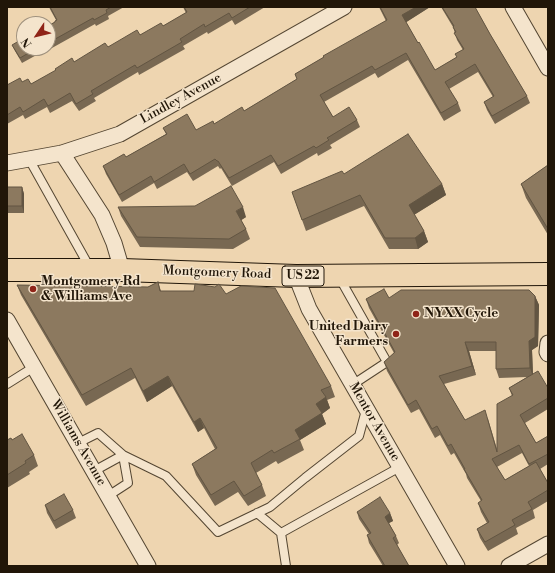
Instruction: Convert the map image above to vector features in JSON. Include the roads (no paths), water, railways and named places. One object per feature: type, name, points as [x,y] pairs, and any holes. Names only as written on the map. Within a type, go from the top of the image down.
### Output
[{"type":"main road","name":"Montgomery Road","points":[[7,270],[122,270],[296,276],[548,274]]},
{"type":"street","name":"Lindley Avenue","points":[[7,163],[62,153],[120,134],[344,7]]},
{"type":"street","points":[[513,7],[548,68]]},
{"type":"street","points":[[62,153],[102,216],[114,243],[122,270]]},
{"type":"street","name":"Mentor Avenue","points":[[296,276],[308,309],[457,566]]},
{"type":"street","name":"Williams Avenue","points":[[7,320],[148,566]]},
{"type":"street","points":[[548,343],[548,354]]},
{"type":"street","points":[[509,566],[548,544]]},
{"type":"lane","points":[[29,159],[92,270]]},
{"type":"lane","points":[[338,276],[387,362],[352,385]]},
{"type":"lane","points":[[7,384],[34,367]]},
{"type":"lane","points":[[78,442],[98,433],[123,455],[166,476],[218,532],[270,507],[359,436],[366,409]]},
{"type":"lane","points":[[94,471],[123,455]]},
{"type":"lane","points":[[108,496],[128,483],[123,455]]},
{"type":"lane","points":[[281,533],[400,467]]},
{"type":"lane","points":[[257,514],[281,533],[286,566]]},
{"type":"place","name":"Montgomery Rd & Williams Ave","points":[[33,289]]},
{"type":"place","name":"NYXX Cycle","points":[[416,314]]},
{"type":"place","name":"United Dairy Farmers","points":[[396,334]]}]
